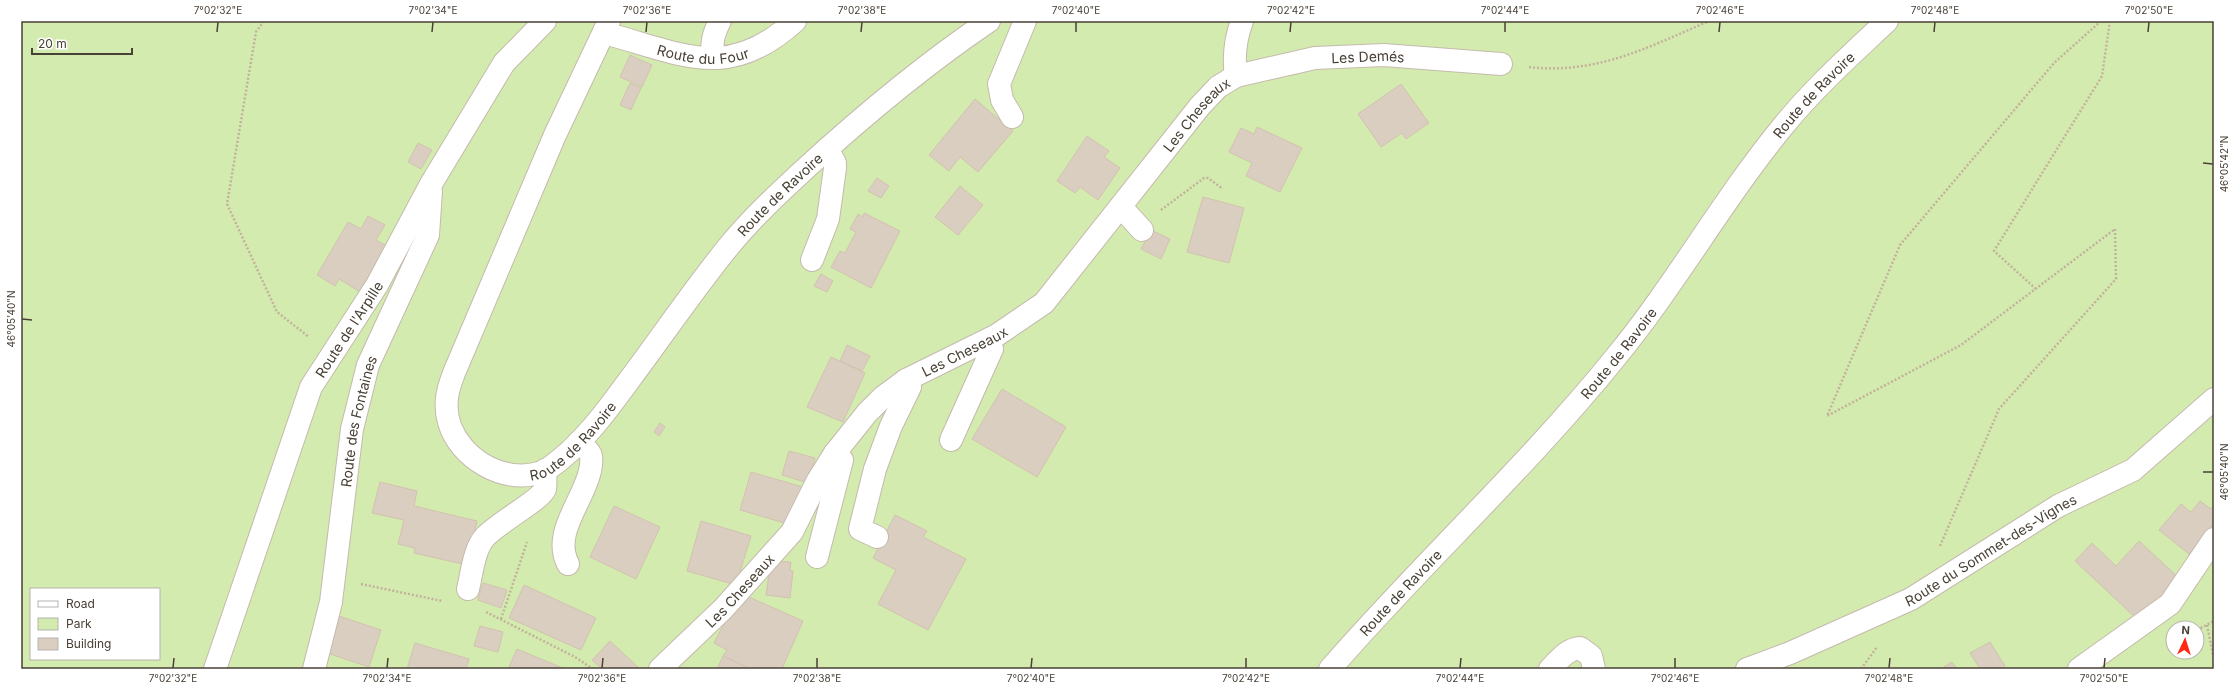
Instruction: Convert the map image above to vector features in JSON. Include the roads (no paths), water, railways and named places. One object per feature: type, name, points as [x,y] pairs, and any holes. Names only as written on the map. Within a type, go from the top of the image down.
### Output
[{"type":"street","name":"Route de l'Arpille","points":[[215,669],[311,387],[377,285],[431,184],[504,63],[545,21]]},
{"type":"street","points":[[713,58],[712,45],[714,32],[720,21]]},
{"type":"street","name":"Route du Four","points":[[606,27],[683,56],[724,58],[754,50],[795,21]]},
{"type":"street","name":"Route de Ravoire","points":[[606,27],[554,135],[454,373],[447,394],[448,414],[455,436],[469,456],[486,467],[506,474],[525,476],[545,470],[567,455],[608,409],[730,246],[767,205],[827,149],[937,56],[989,21]]},
{"type":"street","points":[[1012,117],[1002,100],[999,84],[1025,21]]},
{"type":"street","name":"Les Cheseaux","points":[[660,669],[723,609],[792,532],[818,480],[835,453],[883,397],[906,380],[988,340],[1044,303],[1218,87],[1236,76],[1234,60],[1236,38],[1242,21]]},
{"type":"street","name":"Route de Ravoire","points":[[1330,669],[1564,417],[1614,360],[1653,311],[1751,168],[1785,124],[1821,84],[1888,21]]},
{"type":"street","name":"Les Demés","points":[[1236,76],[1315,58],[1384,55],[1501,64]]},
{"type":"street","points":[[812,260],[828,219],[835,168],[835,163],[827,149]]},
{"type":"street","name":"Route des Fontaines","points":[[314,669],[331,602],[352,428],[368,365],[428,234],[431,184]]},
{"type":"street","points":[[1126,201],[1142,230]]},
{"type":"street","points":[[951,440],[992,350],[988,340]]},
{"type":"street","points":[[877,537],[860,529],[875,469],[891,426],[910,387],[906,380]]},
{"type":"street","name":"Route du Sommet-des-Vignes","points":[[1747,669],[1790,653],[1910,599],[2058,506],[2134,470],[2214,400]]},
{"type":"street","points":[[568,564],[563,554],[562,541],[585,488],[592,462],[591,455],[579,442]]},
{"type":"street","points":[[817,557],[842,460],[835,453]]},
{"type":"street","points":[[468,589],[480,546],[485,537],[540,496],[545,490],[545,470]]},
{"type":"street","points":[[2079,669],[2170,604],[2214,539]]},
{"type":"street","points":[[1550,669],[1566,653],[1573,649],[1580,648],[1591,656],[1594,669]]}]
